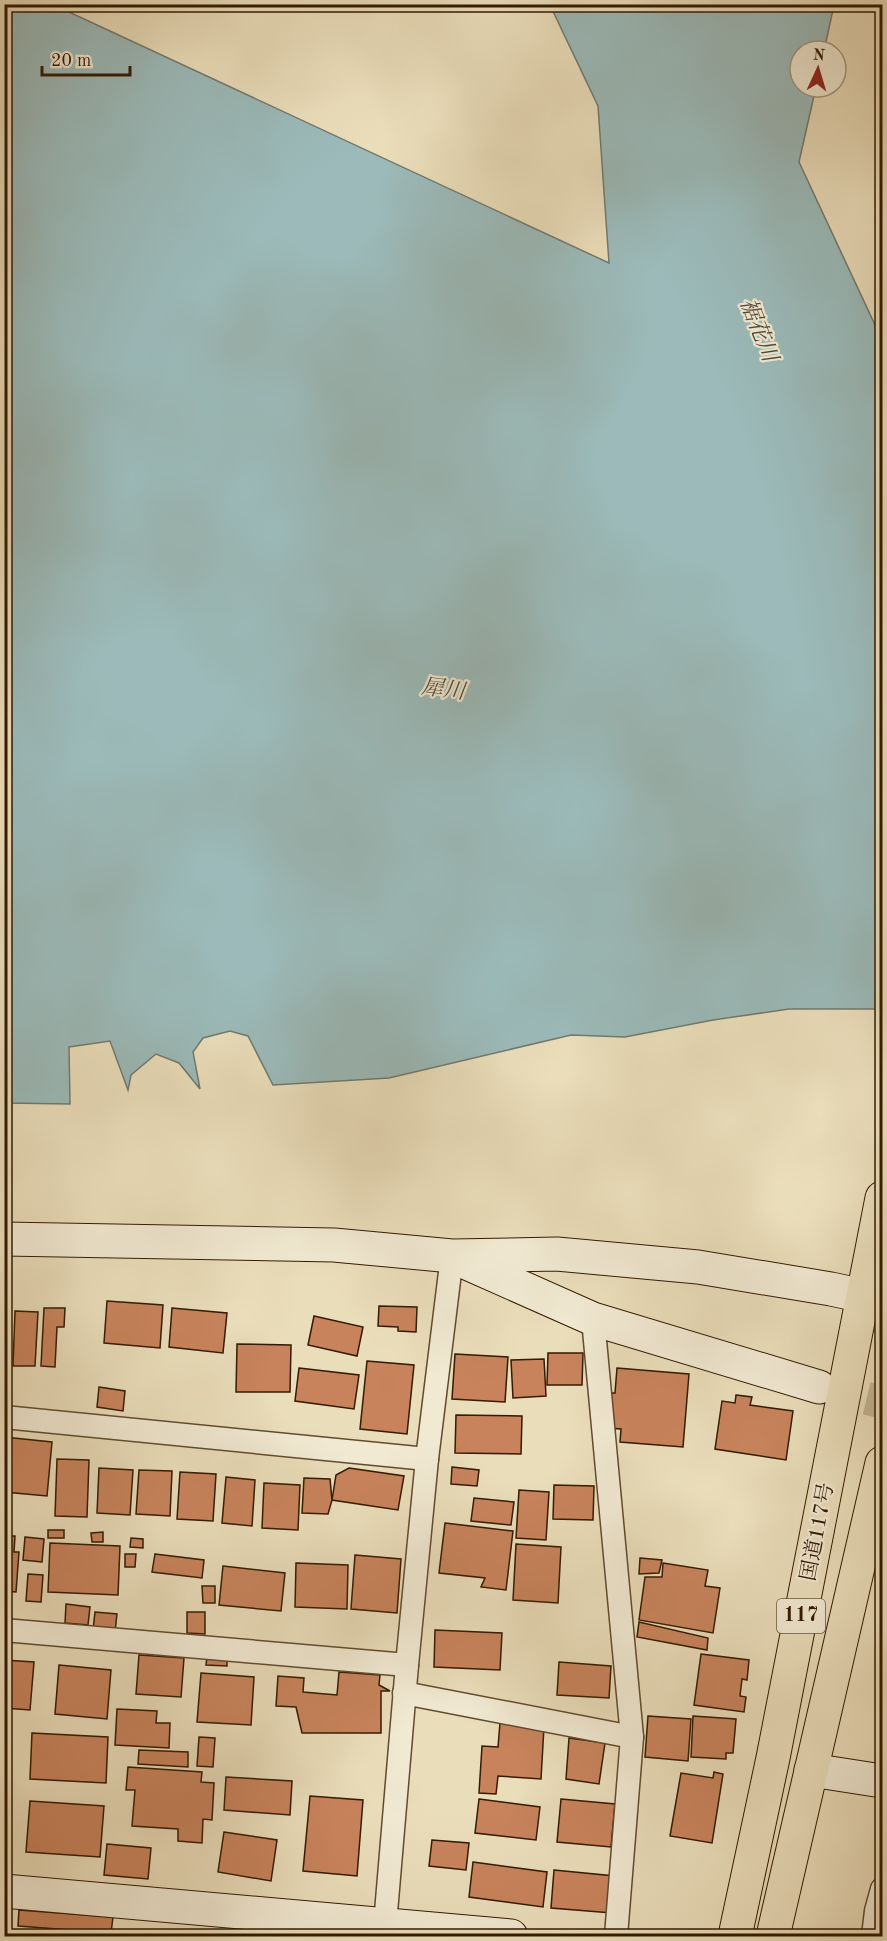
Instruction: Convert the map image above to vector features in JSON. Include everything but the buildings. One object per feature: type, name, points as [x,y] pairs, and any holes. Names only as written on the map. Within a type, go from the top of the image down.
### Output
[{"type":"highway","name":"国道117号","points":[[735,1936],[873,1298],[873,1248],[882,1198]]},
{"type":"highway","name":"117","points":[[773,1936],[882,1463]]},
{"type":"street","points":[[4,1239],[334,1245],[452,1256],[557,1254],[686,1266],[873,1298]]},
{"type":"street","points":[[452,1256],[593,1319],[819,1387]]},
{"type":"street","points":[[385,1930],[404,1693],[427,1459],[452,1256]]},
{"type":"street","points":[[593,1319],[633,1737],[616,1936]]},
{"type":"street","points":[[4,1417],[427,1459]]},
{"type":"street","points":[[4,1630],[407,1665]]},
{"type":"street","points":[[404,1693],[633,1737]]},
{"type":"street","points":[[811,1770],[882,1781]]},
{"type":"street","points":[[873,1936],[882,1889]]},
{"type":"street","points":[[4,1891],[385,1930],[511,1936]]},
{"type":"water","points":[[5,4],[54,5],[609,263],[598,106],[550,5],[834,5],[827,39],[788,39],[788,99],[813,99],[799,162],[882,340],[882,1009],[789,1009],[713,1020],[625,1037],[571,1035],[389,1078],[273,1085],[248,1036],[230,1031],[203,1038],[193,1052],[200,1089],[179,1063],[156,1054],[131,1075],[128,1090],[110,1041],[69,1047],[70,1104],[5,1103]]},
{"type":"tunnel","points":[[819,1387],[882,1402]]},
{"type":"water label","name":"裾花川","points":[[758,330]]},
{"type":"water label","name":"犀川","points":[[443,690]]}]
